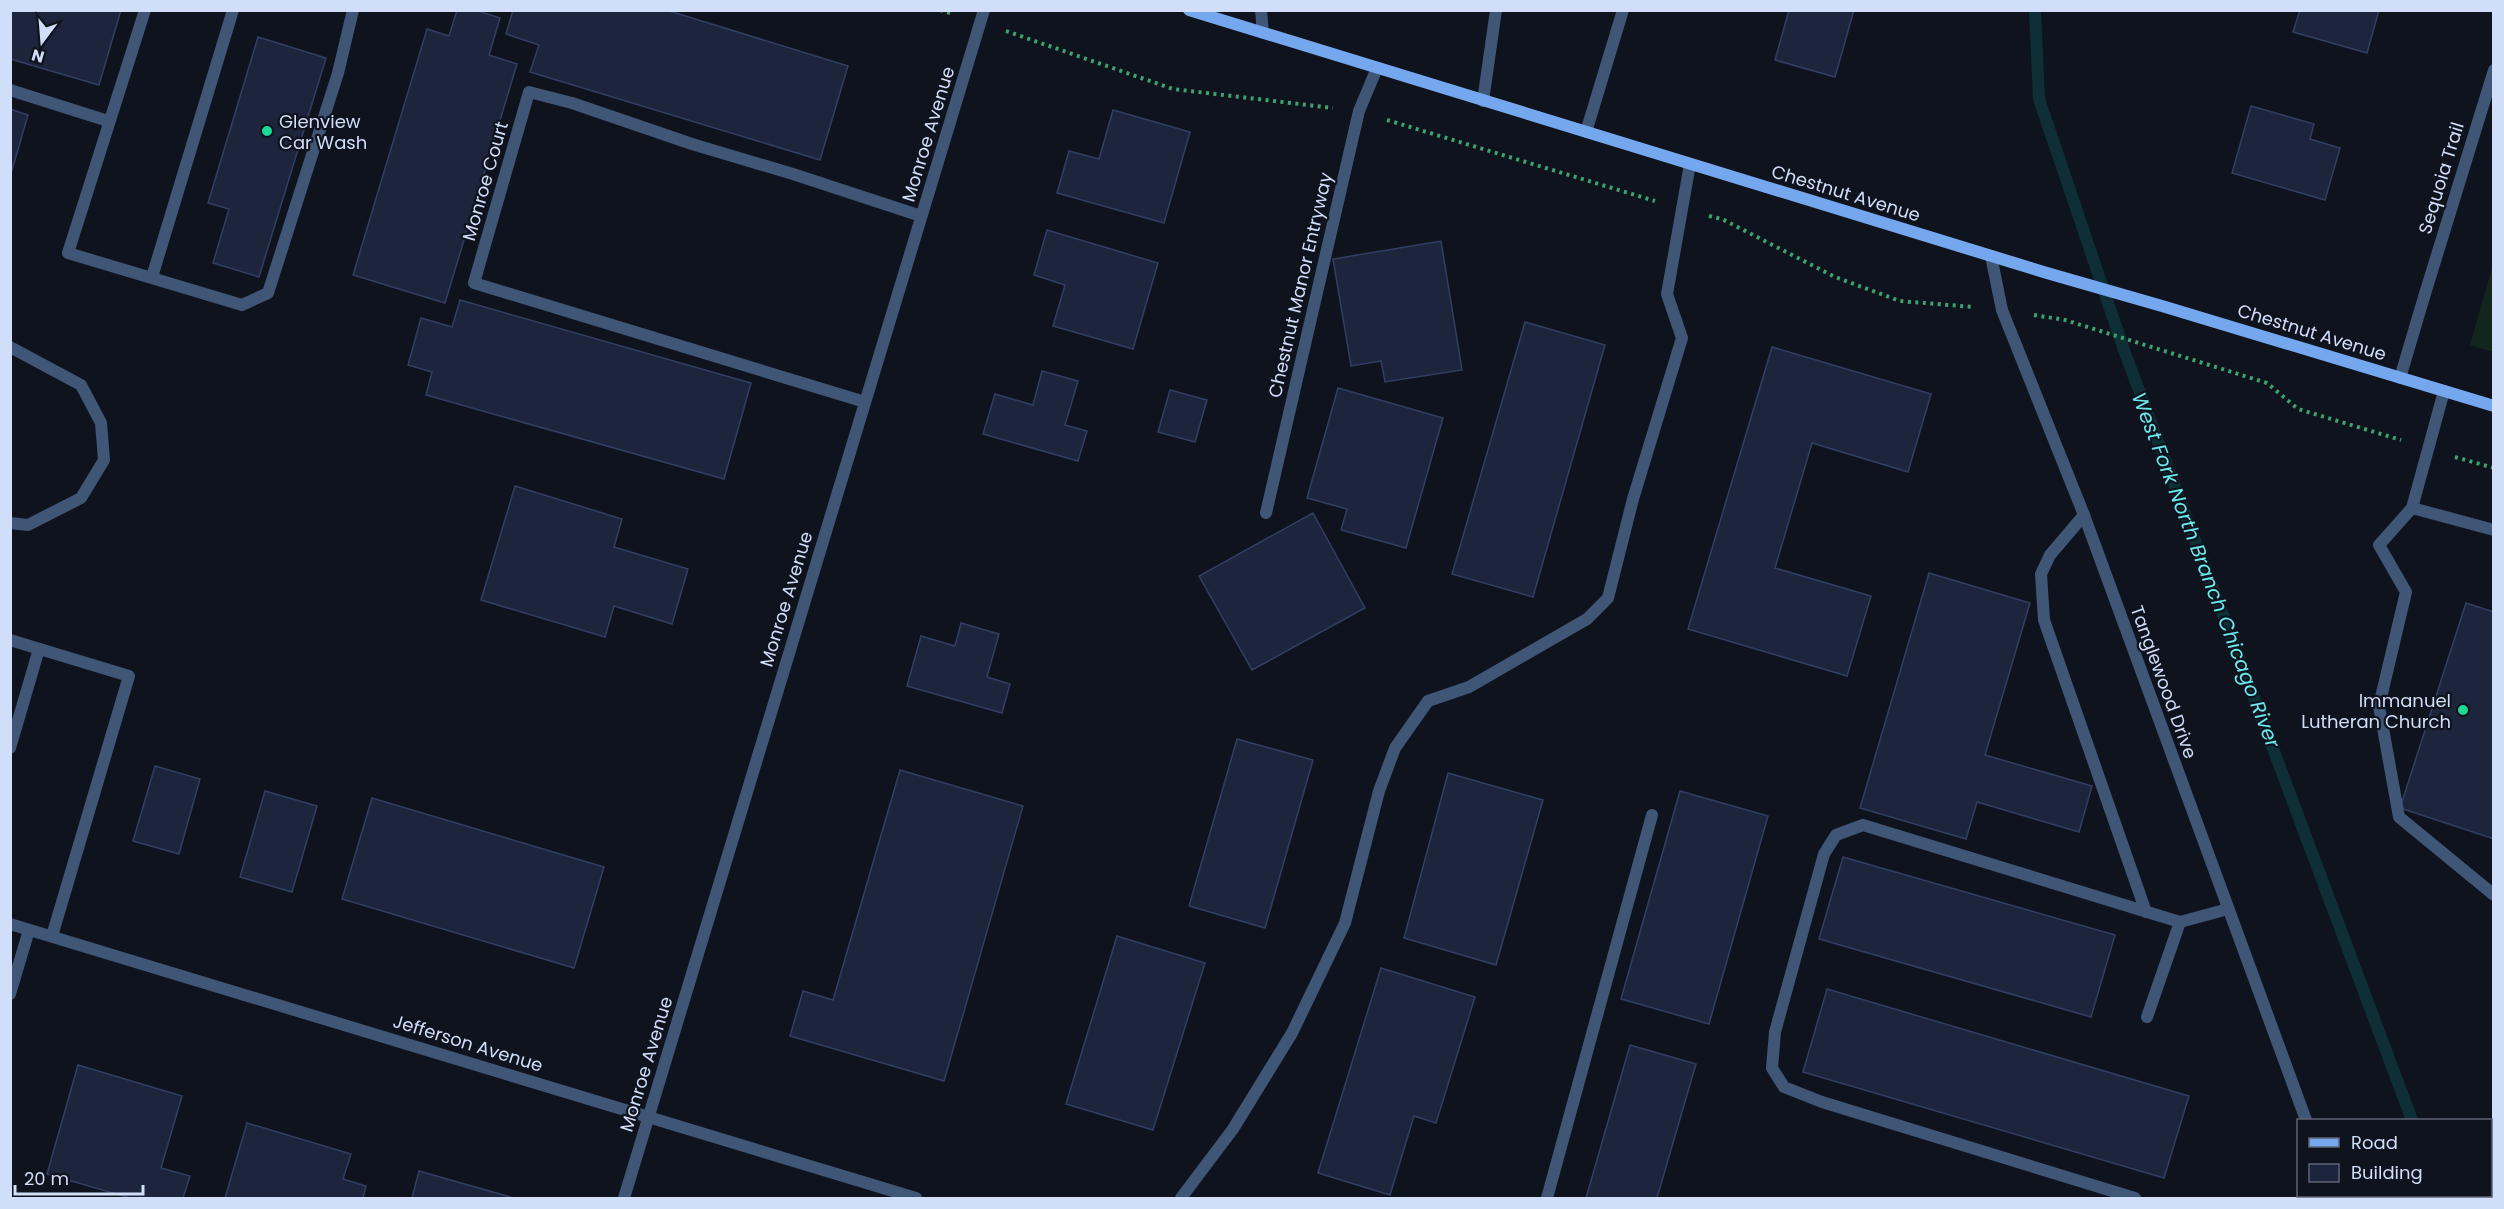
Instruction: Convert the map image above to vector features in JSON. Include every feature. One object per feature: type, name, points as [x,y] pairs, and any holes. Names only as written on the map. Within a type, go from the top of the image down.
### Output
[{"type":"street","points":[[145,10],[68,253],[242,305],[268,293],[338,73],[353,10]]},
{"type":"street","points":[[152,277],[233,10]]},
{"type":"street","name":"Chestnut Avenue","points":[[1189,10],[1991,256],[2493,406]]},
{"type":"street","points":[[1260,10],[1263,33]]},
{"type":"street","points":[[1483,101],[1496,10]]},
{"type":"street","points":[[1586,132],[1623,10]]},
{"type":"street","name":"Monroe Avenue","points":[[624,1198],[983,16]]},
{"type":"street","name":"Chestnut Manor Entryway","points":[[1266,513],[1359,111],[1377,68]]},
{"type":"street","name":"Sequoia Trail","points":[[2400,378],[2493,70]]},
{"type":"street","points":[[10,90],[108,121]]},
{"type":"street","name":"Monroe Court","points":[[865,402],[474,283],[529,92],[572,102],[692,144],[921,216]]},
{"type":"street","points":[[1181,1198],[1233,1129],[1292,1033],[1345,923],[1379,791],[1395,748],[1428,701],[1469,687],[1587,619],[1608,598],[1633,499],[1682,338],[1667,294],[1680,209],[1690,164]]},
{"type":"street","name":"Tanglewood Drive","points":[[1991,256],[2002,310],[2084,515],[2306,1119]]},
{"type":"street","points":[[10,346],[81,385],[101,423],[104,460],[81,498],[28,525],[10,523]]},
{"type":"street","points":[[2444,391],[2412,508],[2379,545],[2406,592],[2379,706],[2398,817],[2493,895]]},
{"type":"street","points":[[2412,508],[2493,530]]},
{"type":"street","points":[[2084,515],[2050,555],[2041,574],[2044,620],[2146,912]]},
{"type":"street","points":[[10,640],[129,676],[52,936]]},
{"type":"street","points":[[10,748],[39,649]]},
{"type":"street","points":[[1546,1198],[1652,815]]},
{"type":"street","points":[[2135,1198],[1822,1102],[1784,1087],[1772,1068],[1778,1020],[1824,854],[1836,835],[1863,825],[2180,922],[2228,909]]},
{"type":"street","points":[[2147,1017],[2180,922]]},
{"type":"street","name":"Jefferson Avenue","points":[[10,924],[916,1198]]},
{"type":"street","points":[[10,994],[29,930]]},
{"type":"path","points":[[940,10],[983,16],[1173,89],[1359,111],[1680,209],[1722,219],[1835,277],[1900,301],[2002,310],[2065,320],[2267,383],[2298,409],[2493,468]]},
{"type":"green space","points":[[2493,265],[2493,352],[2470,345]]},
{"type":"building","points":[[10,10],[121,10],[99,85],[10,59]]},
{"type":"building","points":[[457,10],[475,10],[500,18],[489,55],[517,64],[445,303],[353,275],[427,29],[449,36]]},
{"type":"building","points":[[513,10],[666,10],[848,66],[820,160],[530,72],[539,45],[506,34]]},
{"type":"building","points":[[1789,10],[1854,10],[1835,77],[1775,60]]},
{"type":"building","points":[[2300,10],[2379,10],[2367,53],[2293,32]]},
{"type":"building","name":"Glenview Car Wash","points":[[258,37],[326,58],[259,277],[213,263],[229,209],[208,203]]},
{"type":"building","points":[[2251,106],[2314,124],[2310,139],[2340,148],[2325,200],[2232,173]]},
{"type":"building","points":[[10,109],[28,115],[10,177]]},
{"type":"building","points":[[1113,110],[1190,132],[1164,223],[1057,193],[1069,151],[1099,159]]},
{"type":"building","points":[[1047,230],[1158,263],[1133,349],[1053,326],[1065,285],[1034,275]]},
{"type":"building","points":[[1441,241],[1462,370],[1385,382],[1381,361],[1351,366],[1333,259]]},
{"type":"building","points":[[460,300],[751,383],[724,479],[426,395],[432,372],[408,365],[421,318],[452,327]]},
{"type":"building","points":[[1525,322],[1605,345],[1533,597],[1452,574]]},
{"type":"building","points":[[1772,347],[1931,394],[1908,472],[1812,443],[1775,568],[1871,596],[1847,676],[1688,629]]},
{"type":"building","points":[[1042,371],[1078,381],[1065,425],[1087,431],[1078,461],[983,434],[995,394],[1033,405]]},
{"type":"building","points":[[1338,388],[1443,418],[1406,548],[1341,530],[1347,509],[1307,498]]},
{"type":"building","points":[[1170,390],[1207,400],[1195,442],[1158,432]]},
{"type":"building","points":[[515,486],[622,519],[614,547],[688,569],[672,624],[614,606],[605,637],[481,600]]},
{"type":"building","points":[[1313,513],[1365,608],[1252,670],[1199,576]]},
{"type":"building","points":[[1929,573],[2030,603],[1985,755],[2092,786],[2079,832],[1977,802],[1966,839],[1860,808]]},
{"type":"building","name":"Immanuel Lutheran Church","points":[[2466,603],[2494,612],[2494,839],[2400,808]]},
{"type":"building","points":[[961,623],[999,634],[987,677],[1010,684],[1002,713],[907,686],[921,636],[955,646]]},
{"type":"building","points":[[1237,739],[1313,760],[1265,928],[1189,906]]},
{"type":"building","points":[[155,766],[200,779],[179,854],[133,841]]},
{"type":"building","points":[[900,770],[1023,806],[944,1081],[790,1036],[803,991],[833,1000]]},
{"type":"building","points":[[1448,773],[1543,800],[1496,965],[1404,938]]},
{"type":"building","points":[[265,791],[317,806],[292,892],[240,877]]},
{"type":"building","points":[[1680,791],[1768,816],[1709,1024],[1621,999]]},
{"type":"building","points":[[372,798],[604,867],[574,968],[342,899]]},
{"type":"building","points":[[1843,857],[2115,935],[2091,1017],[1819,939]]},
{"type":"building","points":[[1117,936],[1205,963],[1153,1130],[1066,1104]]},
{"type":"building","points":[[1381,968],[1475,997],[1436,1123],[1414,1116],[1390,1195],[1318,1173]]},
{"type":"building","points":[[1827,989],[2189,1096],[2164,1178],[1803,1072]]},
{"type":"building","points":[[1630,1045],[1696,1064],[1657,1198],[1586,1198]]},
{"type":"building","points":[[78,1065],[182,1096],[161,1168],[190,1176],[183,1198],[130,1198],[47,1174]]},
{"type":"building","points":[[247,1123],[351,1154],[343,1179],[366,1186],[363,1198],[225,1198]]},
{"type":"building","points":[[419,1171],[514,1198],[412,1198]]},
{"type":"waterway","name":"West Fork North Branch Chicago River","points":[[2035,10],[2039,99],[2125,353],[2412,1119]]},
{"type":"place","name":"Glenview Car Wash","points":[[267,131]]},
{"type":"place","name":"Immanuel Lutheran Church","points":[[2463,710]]}]
